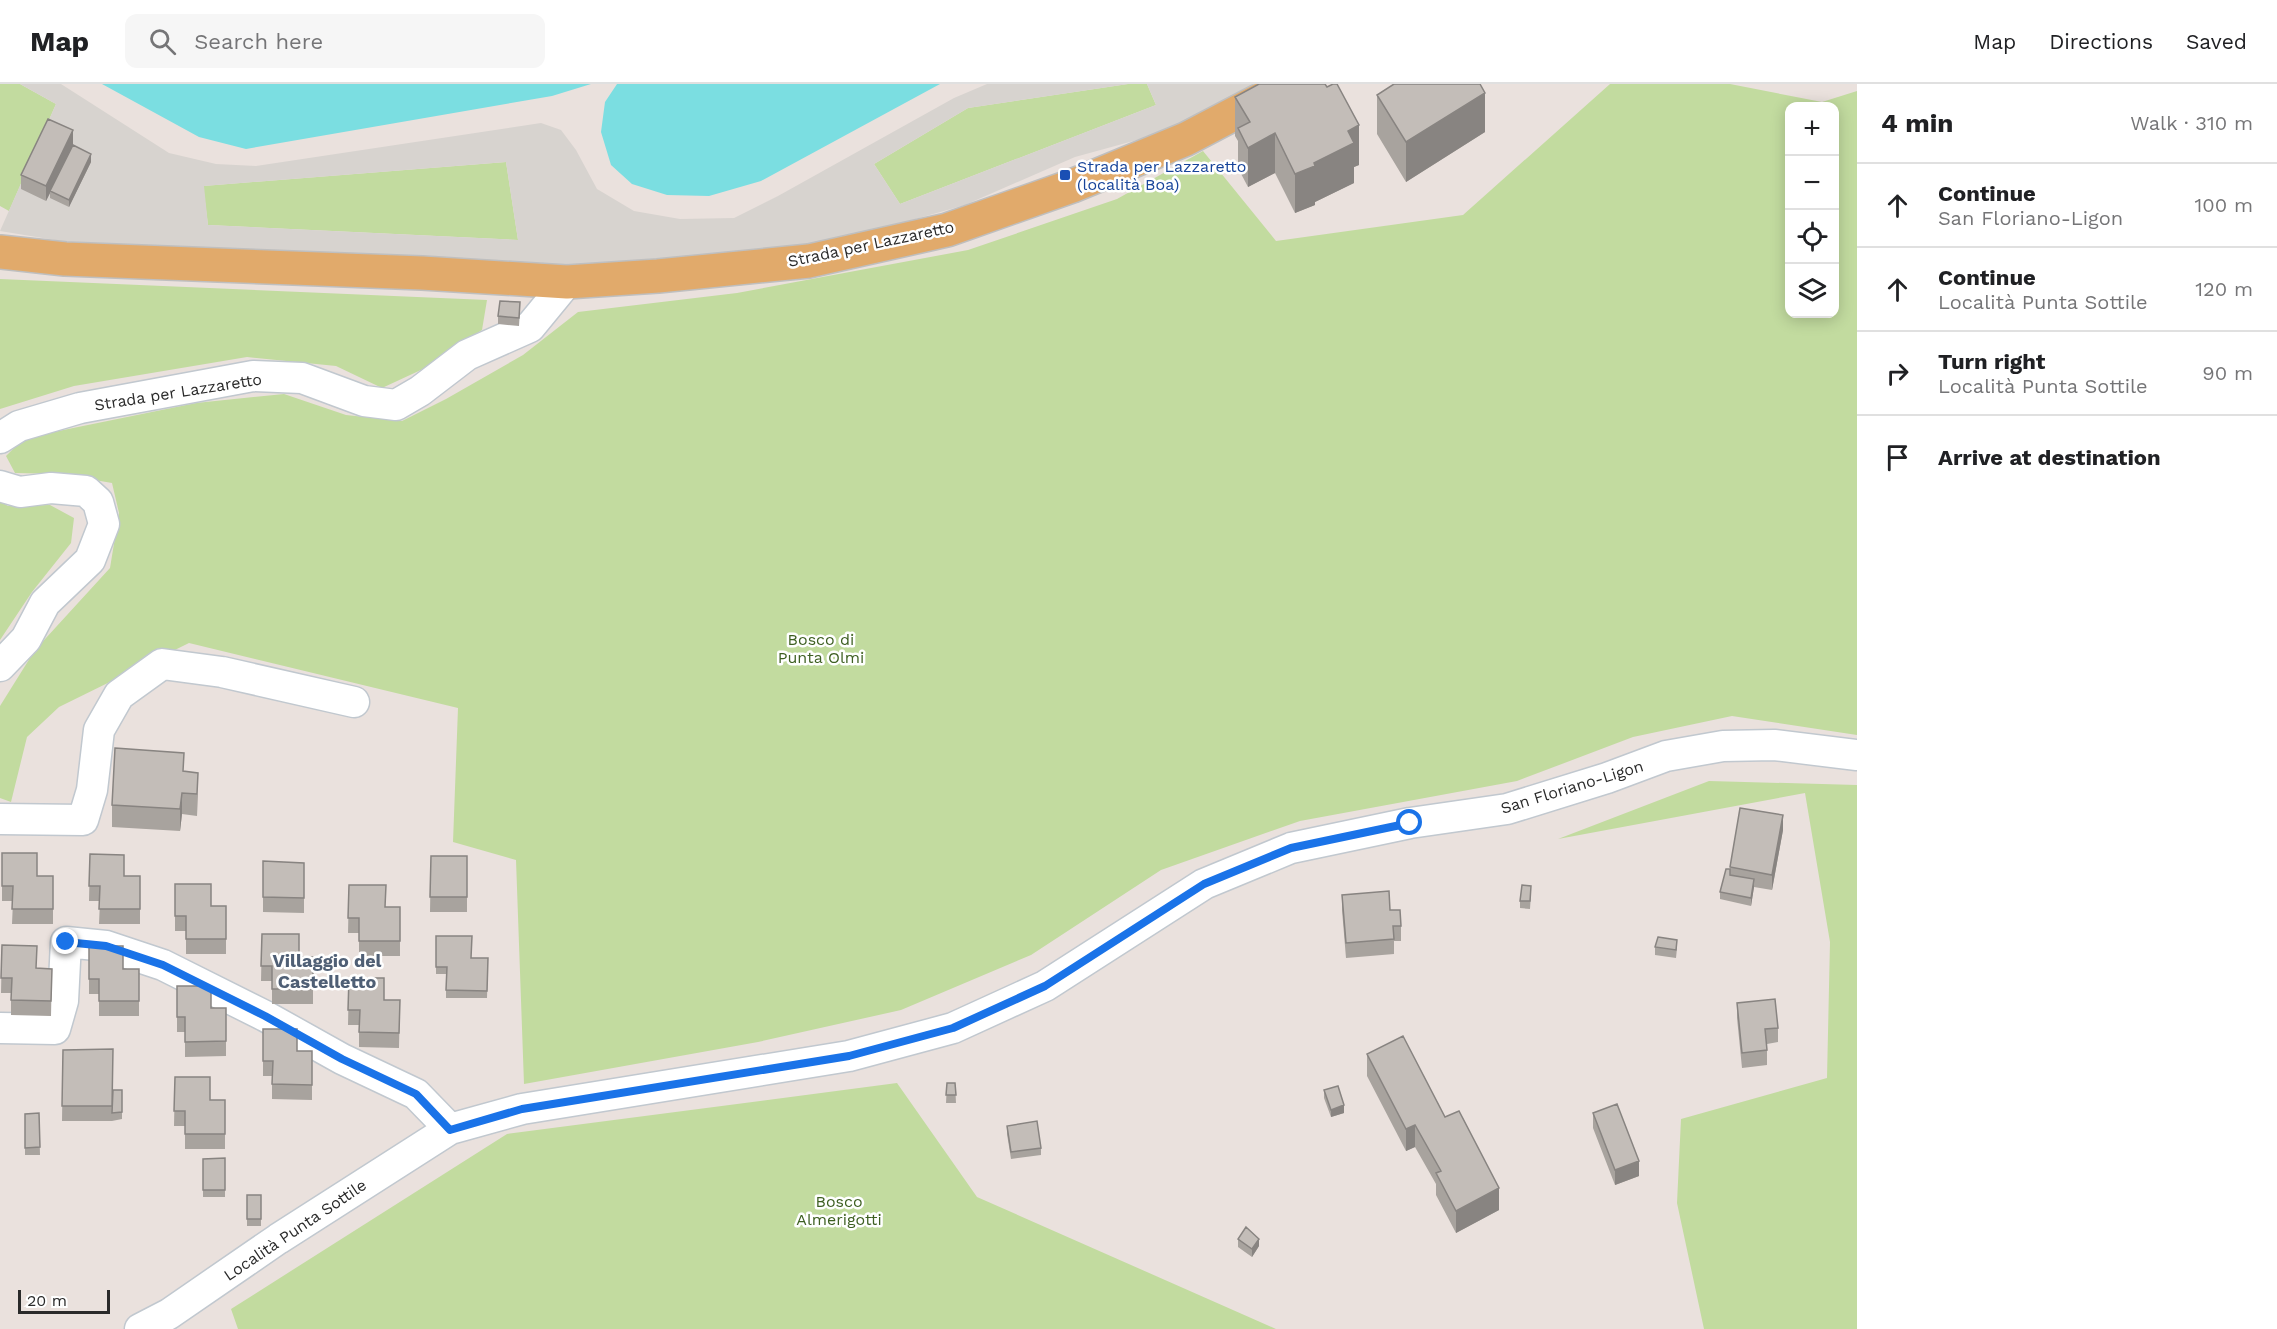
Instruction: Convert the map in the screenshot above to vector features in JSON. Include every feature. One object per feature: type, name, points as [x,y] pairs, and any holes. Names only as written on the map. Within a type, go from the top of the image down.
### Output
[{"type":"main road","name":"Strada per Lazzaretto","points":[[0,252],[65,260],[400,272],[567,282],[658,276],[809,261],[947,230],[1072,186],[1186,139],[1291,84]]},
{"type":"street","name":"Strada per Lazzaretto","points":[[0,438],[19,426],[80,408],[253,376],[302,378],[364,401],[396,405],[420,391],[467,355],[530,327],[567,282]]},
{"type":"street","points":[[0,486],[20,492],[51,488],[86,491],[98,502],[104,524],[90,560],[45,603],[26,639],[0,666]]},
{"type":"street","points":[[0,819],[83,820],[92,790],[99,730],[118,695],[162,664],[222,672],[354,702]]},
{"type":"street","name":"San Floriano-Ligon","points":[[1005,1004],[1045,986],[1204,884],[1291,848],[1410,823],[1507,809],[1607,778],[1666,756],[1724,746],[1774,745],[1857,755]]},
{"type":"street","points":[[0,1028],[55,1029],[63,1001],[66,942],[106,946],[163,965],[265,1016],[342,1059],[416,1094],[450,1130]]},
{"type":"street","name":"Località Punta Sottile","points":[[140,1329],[169,1314],[278,1239],[450,1130],[522,1109],[849,1056],[953,1028],[1005,1004]]},
{"type":"green space","points":[[0,84],[20,84],[56,104],[9,211],[0,206]]},
{"type":"green space","points":[[1128,84],[1147,84],[1156,105],[900,204],[874,164],[968,108]]},
{"type":"green space","name":"Bosco di Punta Olmi","points":[[1610,84],[1730,84],[1822,102],[1857,91],[1857,735],[1732,716],[1633,737],[1517,781],[1300,821],[1161,870],[1031,955],[901,1010],[758,1042],[524,1084],[516,860],[453,842],[458,708],[189,643],[59,707],[27,737],[11,802],[0,798],[0,706],[35,650],[110,568],[119,513],[112,483],[60,474],[15,473],[6,456],[24,438],[196,403],[284,394],[346,415],[402,421],[523,355],[578,312],[737,293],[968,250],[1117,199],[1203,151],[1276,241],[1463,215]]},
{"type":"green space","points":[[506,162],[518,240],[208,225],[203,186]]},
{"type":"green space","points":[[0,279],[487,300],[482,330],[423,369],[382,388],[336,366],[247,357],[74,386],[0,409]]},
{"type":"green space","points":[[0,501],[8,506],[50,505],[74,518],[71,543],[32,592],[0,640]]},
{"type":"green space","points":[[1709,781],[1857,785],[1857,1329],[1704,1329],[1677,1203],[1681,1119],[1827,1078],[1830,942],[1805,793],[1558,839]]},
{"type":"green space","name":"Bosco Almerigotti","points":[[897,1083],[977,1197],[1276,1329],[238,1329],[231,1309],[507,1134]]},
{"type":"shaded area","points":[[20,84],[61,84],[169,153],[216,164],[256,166],[541,123],[561,130],[576,150],[597,189],[634,211],[680,219],[734,218],[954,98],[987,84],[1128,84],[968,108],[874,164],[900,204],[1156,105],[1147,84],[1260,84],[1177,129],[1075,157],[965,205],[852,237],[686,263],[543,266],[61,241],[0,231],[56,104]],"holes":[[[506,162],[518,240],[208,225],[204,186]]]},
{"type":"water","points":[[102,84],[591,84],[552,96],[246,149],[199,137]]},
{"type":"water","points":[[617,84],[940,84],[761,181],[709,196],[667,195],[632,184],[611,165],[601,132],[605,102]]},
{"type":"building","points":[[1259,84],[1325,84],[1327,87],[1337,84],[1359,125],[1348,131],[1354,143],[1314,163],[1315,166],[1295,174],[1275,133],[1248,148],[1238,128],[1250,122],[1235,97]]},
{"type":"building","points":[[1394,84],[1480,84],[1485,93],[1406,142],[1377,95]]},
{"type":"building","points":[[48,119],[73,130],[46,186],[21,175]]},
{"type":"building","points":[[73,145],[91,154],[69,200],[50,191]]},
{"type":"building","points":[[500,301],[520,302],[519,318],[498,316]]},
{"type":"building","points":[[115,748],[184,753],[183,771],[198,773],[197,794],[182,793],[180,809],[112,805]]},
{"type":"building","points":[[1740,808],[1783,815],[1772,875],[1730,867]]},
{"type":"building","points":[[2,853],[37,853],[37,876],[53,876],[53,909],[12,909],[13,886],[2,886]]},
{"type":"building","points":[[90,854],[124,855],[124,876],[140,876],[140,909],[99,909],[100,886],[89,886]]},
{"type":"building","points":[[431,856],[467,856],[467,897],[430,897]]},
{"type":"building","points":[[263,861],[304,863],[304,898],[263,897]]},
{"type":"building","points":[[1726,869],[1730,869],[1730,875],[1754,879],[1751,898],[1720,892]]},
{"type":"building","points":[[175,884],[211,884],[211,906],[226,906],[226,939],[186,939],[186,916],[175,916]]},
{"type":"building","points":[[349,885],[386,885],[385,907],[400,907],[400,941],[359,941],[359,918],[348,918]]},
{"type":"building","points":[[1522,885],[1531,886],[1530,901],[1520,901]]},
{"type":"building","points":[[1389,891],[1390,910],[1400,910],[1401,926],[1393,926],[1394,939],[1346,943],[1342,895]]},
{"type":"building","points":[[262,934],[299,934],[299,957],[313,957],[313,989],[272,989],[272,966],[261,966]]},
{"type":"building","points":[[436,936],[472,936],[471,958],[488,958],[487,991],[446,990],[447,967],[436,967]]},
{"type":"building","points":[[1658,937],[1677,940],[1676,950],[1655,947]]},
{"type":"building","points":[[2,945],[37,946],[36,968],[52,969],[51,1001],[11,1000],[12,978],[1,978]]},
{"type":"building","points":[[89,946],[123,946],[123,969],[139,969],[139,1001],[99,1001],[99,979],[89,979]]},
{"type":"building","points":[[349,978],[384,978],[384,1000],[400,1000],[399,1033],[359,1032],[360,1010],[348,1010]]},
{"type":"building","points":[[177,986],[211,986],[211,1008],[226,1008],[226,1041],[185,1042],[185,1017],[177,1017]]},
{"type":"building","points":[[1775,999],[1778,1028],[1765,1029],[1767,1050],[1742,1053],[1737,1003]]},
{"type":"building","points":[[263,1029],[297,1029],[297,1051],[312,1051],[312,1085],[272,1084],[273,1061],[263,1061]]},
{"type":"building","points":[[1403,1036],[1445,1117],[1459,1111],[1499,1188],[1456,1211],[1436,1173],[1441,1171],[1415,1125],[1406,1129],[1367,1054]]},
{"type":"building","points":[[113,1049],[112,1106],[62,1106],[63,1050]]},
{"type":"building","points":[[175,1077],[210,1077],[210,1100],[225,1100],[225,1134],[185,1134],[185,1111],[174,1111]]},
{"type":"building","points":[[947,1083],[955,1083],[956,1095],[946,1095]]},
{"type":"building","points":[[1338,1086],[1344,1105],[1331,1110],[1324,1090]]},
{"type":"building","points":[[113,1090],[122,1090],[122,1112],[112,1113]]},
{"type":"building","points":[[1617,1104],[1639,1161],[1615,1170],[1593,1113]]},
{"type":"building","points":[[39,1113],[40,1147],[25,1148],[25,1114]]},
{"type":"building","points":[[1037,1121],[1041,1148],[1011,1152],[1007,1126]]},
{"type":"building","points":[[225,1158],[225,1190],[203,1190],[203,1159]]},
{"type":"building","points":[[247,1195],[261,1195],[261,1219],[247,1219]]},
{"type":"building","points":[[1246,1227],[1259,1239],[1252,1249],[1238,1239]]},
{"type":"place","name":"Strada per Lazzaretto (località Boa)","points":[[1065,175]]},
{"type":"district","name":"Villaggio del Castelletto","points":[[327,970]]},
{"type":"route","points":[[66,942],[106,946],[163,965],[265,1016],[342,1059],[416,1094],[450,1130],[522,1109],[849,1056],[953,1028],[1045,986],[1204,884],[1291,848],[1410,823]]}]
